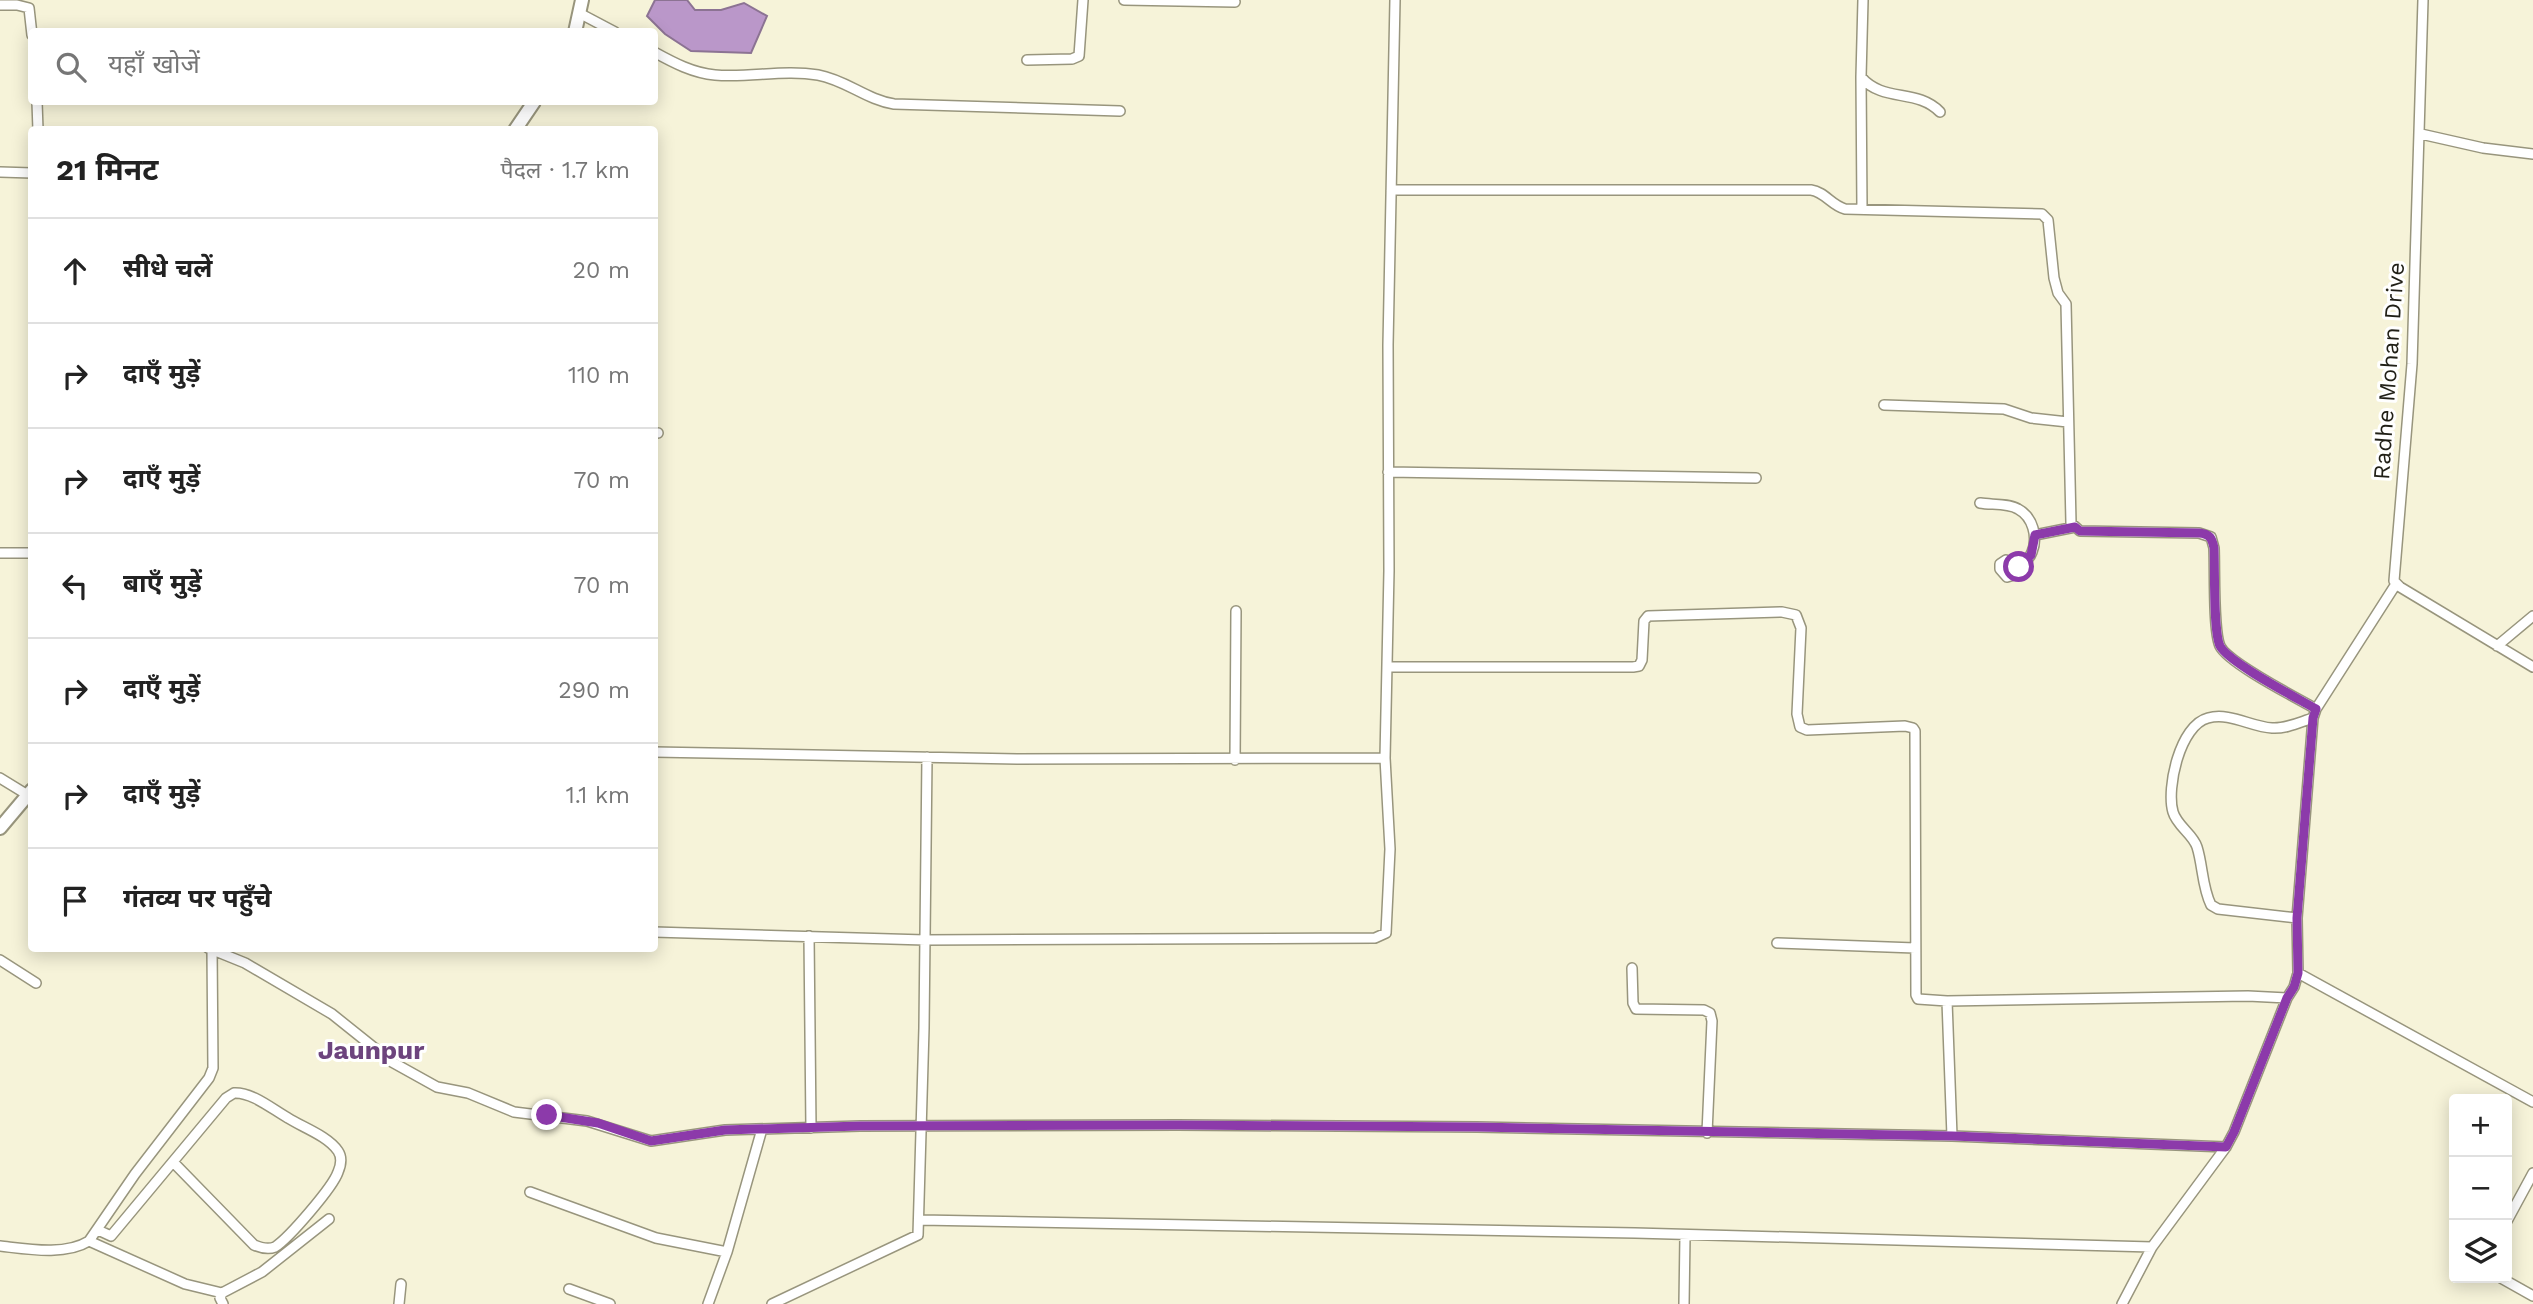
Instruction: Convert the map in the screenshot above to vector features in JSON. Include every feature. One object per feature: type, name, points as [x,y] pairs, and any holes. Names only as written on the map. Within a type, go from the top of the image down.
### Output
[{"type":"street","points":[[1027,60],[1072,59],[1079,56],[1083,0]]},
{"type":"street","points":[[1124,0],[1235,2]]},
{"type":"street","points":[[658,932],[925,940],[1382,937],[1387,928],[1390,849],[1385,758],[1395,0]]},
{"type":"street","points":[[1862,209],[1863,0]]},
{"type":"street","name":"Radhe Mohan Drive","points":[[2396,584],[2394,573],[2412,364],[2423,0]]},
{"type":"street","points":[[0,5],[29,8],[31,28]]},
{"type":"street","points":[[576,28],[580,7],[609,28]]},
{"type":"street","points":[[658,54],[683,67],[715,75],[788,72],[830,77],[880,101],[894,104],[1120,111]]},
{"type":"street","points":[[1861,77],[1873,89],[1925,100],[1940,111]]},
{"type":"street","points":[[37,105],[38,126]]},
{"type":"street","points":[[518,126],[532,105]]},
{"type":"street","points":[[2421,134],[2483,148],[2533,154]]},
{"type":"street","points":[[0,172],[28,173]]},
{"type":"street","points":[[1391,190],[1811,190],[1820,192],[1841,208],[2036,212],[2045,216],[2048,220],[2056,288],[2066,304],[2070,518],[2080,531],[2199,533],[2211,537],[2214,548],[2217,634],[2221,648],[2233,659],[2315,714]]},
{"type":"street","points":[[1884,405],[2004,409],[2031,418],[2068,422]]},
{"type":"street","points":[[1388,472],[1756,478]]},
{"type":"street","points":[[1980,503],[2018,509],[2029,519],[2035,535],[2031,555],[2019,567]]},
{"type":"street","points":[[2035,535],[2075,527]]},
{"type":"street","points":[[0,553],[28,553]]},
{"type":"street","points":[[2122,1304],[2152,1247],[2226,1147],[2287,998],[2294,987],[2298,973],[2297,918],[2315,714],[2396,584],[2533,667]]},
{"type":"street","points":[[1235,760],[1236,611]]},
{"type":"street","points":[[1387,667],[1633,667],[1639,666],[1642,660],[1644,621],[1647,616],[1782,612],[1796,615],[1801,628],[1797,714],[1800,727],[1807,730],[1905,726],[1915,731],[1916,997],[1920,1000],[1947,1001],[2248,996],[2287,998]]},
{"type":"street","points":[[2497,646],[2533,616]]},
{"type":"street","points":[[2297,918],[2218,909],[2211,905],[2196,845],[2172,810],[2173,774],[2177,759],[2192,729],[2208,718],[2228,718],[2278,728],[2315,714]]},
{"type":"street","points":[[658,752],[1235,760],[1385,758]]},
{"type":"street","points":[[772,1304],[917,1237],[920,1220],[922,1125],[927,757]]},
{"type":"street","points":[[0,778],[28,793]]},
{"type":"street","points":[[0,828],[28,796]]},
{"type":"street","points":[[809,936],[811,1128]]},
{"type":"street","points":[[1777,943],[1915,948]]},
{"type":"street","points":[[0,1258],[3,1246],[59,1249],[80,1246],[89,1241],[135,1174],[211,1073],[211,952]]},
{"type":"street","points":[[218,952],[245,963],[332,1014],[385,1056],[428,1083],[468,1093],[514,1112],[587,1121],[651,1141],[725,1130],[922,1125],[1477,1127],[1952,1136],[2226,1147]]},
{"type":"street","points":[[0,960],[36,982]]},
{"type":"street","points":[[1632,968],[1633,1003],[1636,1009],[1704,1010],[1710,1013],[1712,1021],[1707,1133]]},
{"type":"street","points":[[2298,973],[2533,1102]]},
{"type":"street","points":[[1947,1001],[1952,1136]]},
{"type":"street","points":[[98,1230],[111,1236],[226,1098],[234,1093],[241,1092],[323,1139],[339,1152],[341,1159],[336,1177],[306,1216],[285,1239],[267,1249],[254,1245],[174,1163]]},
{"type":"street","points":[[708,1304],[727,1252],[762,1129]]},
{"type":"street","points":[[2508,1220],[2533,1172]]},
{"type":"street","points":[[530,1192],[656,1238],[727,1252]]},
{"type":"street","points":[[89,1241],[185,1284],[222,1293],[262,1272],[329,1219]]},
{"type":"street","points":[[920,1220],[1621,1233],[2152,1247]]},
{"type":"street","points":[[1684,1304],[1685,1236]]},
{"type":"street","points":[[2510,1283],[2533,1296]]},
{"type":"street","points":[[398,1304],[401,1284]]},
{"type":"street","points":[[569,1289],[610,1304]]},
{"type":"street","points":[[222,1293],[223,1304]]},
{"type":"shaded area","points":[[655,0],[687,0],[695,10],[721,10],[744,3],[767,16],[751,53],[691,51],[665,34],[647,16]]},
{"type":"district","name":"Jaunpur","points":[[371,1050]]},
{"type":"route","points":[[547,1115],[598,1123],[651,1141],[725,1130],[922,1125],[1178,1125],[1477,1127],[1952,1136],[2226,1147],[2287,998],[2298,978],[2297,918],[2313,718],[2316,709],[2233,659],[2221,648],[2217,634],[2214,548],[2213,539],[2209,535],[2080,531],[2075,527],[2035,535],[2031,555],[2019,567]]}]
